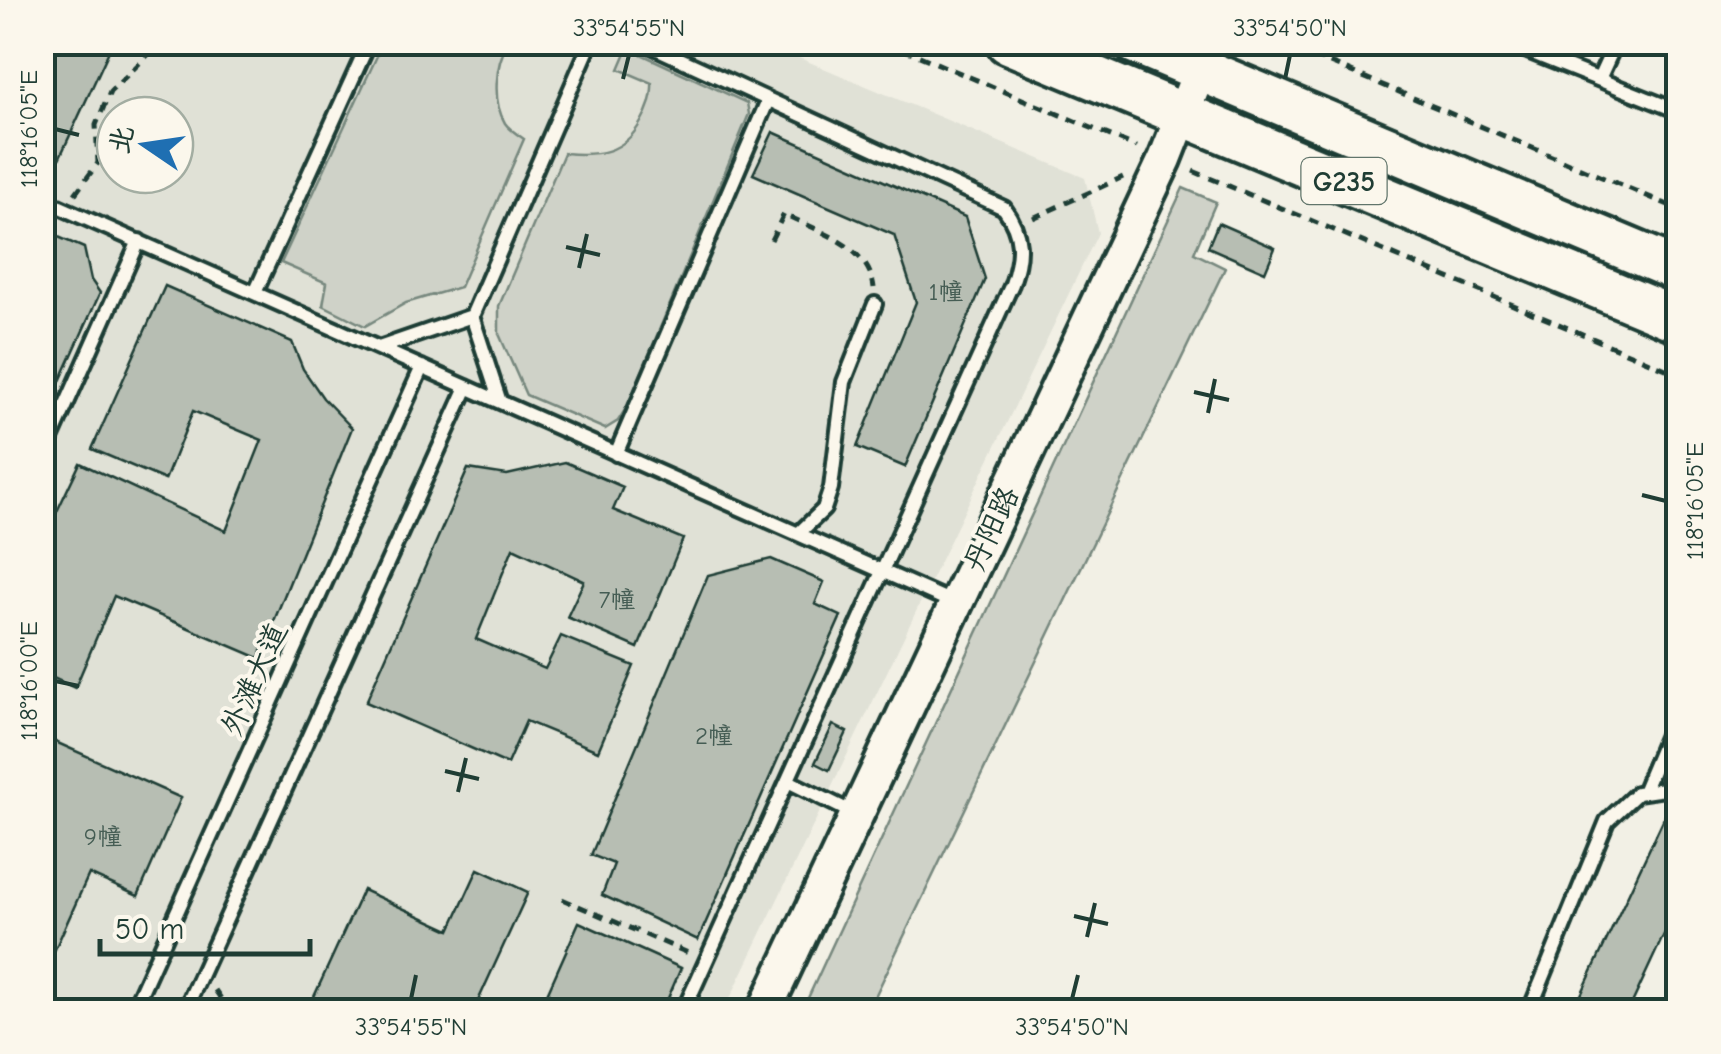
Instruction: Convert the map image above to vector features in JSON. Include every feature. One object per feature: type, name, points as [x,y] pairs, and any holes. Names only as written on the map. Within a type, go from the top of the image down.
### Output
[{"type":"highway","name":"G235","points":[[1008,42],[1678,320]]},
{"type":"highway","name":"G235","points":[[1134,42],[1205,56],[1678,270]]},
{"type":"street","name":"丹阳路","points":[[764,1012],[1165,159],[1205,56]]},
{"type":"lane","points":[[500,402],[472,316],[591,42]]},
{"type":"lane","points":[[643,42],[1004,208],[1016,225],[1020,260],[683,1012]]},
{"type":"lane","points":[[1505,42],[1678,110]]},
{"type":"lane","points":[[1544,58],[1551,42]]},
{"type":"lane","points":[[1600,80],[1616,42]]},
{"type":"lane","points":[[255,293],[365,44]]},
{"type":"lane","points":[[616,454],[768,100]]},
{"type":"lane","points":[[42,199],[956,604]]},
{"type":"lane","points":[[42,460],[138,241]]},
{"type":"lane","points":[[798,534],[824,509],[828,498],[844,382],[876,304]]},
{"type":"lane","points":[[379,348],[472,316]]},
{"type":"lane","name":"外滩大道","points":[[132,1012],[422,367]]},
{"type":"lane","points":[[184,1012],[467,387]]},
{"type":"lane","points":[[1643,792],[1678,709]]},
{"type":"lane","points":[[788,781],[857,814]]},
{"type":"lane","points":[[1529,1012],[1608,820],[1619,807],[1643,792],[1678,787]]},
{"type":"path","points":[[63,208],[98,163],[96,125],[110,92],[161,42]]},
{"type":"path","points":[[886,42],[1678,374]]},
{"type":"path","points":[[1280,42],[1678,209]]},
{"type":"path","points":[[1016,225],[1165,159]]},
{"type":"path","points":[[772,240],[784,214],[855,251],[873,280],[876,304]]},
{"type":"path","points":[[562,899],[706,961]]},
{"type":"shaded area","points":[[42,43],[764,43],[1085,178],[1098,233],[724,1011],[43,1011]]},
{"type":"shaded area","points":[[383,43],[508,43],[498,72],[498,104],[505,123],[524,139],[460,287],[406,303],[365,326],[323,305],[327,283],[281,263]]},
{"type":"shaded area","points":[[628,48],[747,103],[749,114],[628,405],[618,421],[605,429],[526,395],[499,334],[499,306],[564,153],[599,153],[618,147],[644,117],[652,83],[619,69]]},
{"type":"shaded area","points":[[1183,188],[1216,202],[1194,253],[1225,268],[868,1011],[802,1011]]},
{"type":"building","points":[[56,42],[113,42],[53,172],[42,167],[42,72]]},
{"type":"building","points":[[773,132],[965,217],[985,279],[905,467],[857,447],[916,302],[894,235],[753,174]]},
{"type":"building","points":[[1218,223],[1275,248],[1265,272],[1208,247]]},
{"type":"building","points":[[42,230],[84,248],[91,280],[100,293],[42,421]]},
{"type":"building","points":[[165,286],[292,342],[303,369],[323,398],[352,428],[259,658],[114,596],[75,688],[42,673],[42,543],[80,463],[226,531],[262,440],[193,411],[165,480],[92,449]]},
{"type":"building","points":[[565,462],[623,487],[613,510],[683,539],[638,648],[567,617],[584,581],[513,548],[476,639],[545,669],[561,636],[634,666],[598,751],[526,721],[507,764],[366,702],[468,469],[507,475]]},
{"type":"building","points":[[771,559],[824,582],[815,604],[841,616],[698,940],[602,895],[614,864],[591,855],[708,575]]},
{"type":"building","points":[[833,725],[847,732],[829,770],[815,763]]},
{"type":"building","points":[[42,736],[181,798],[138,896],[89,874],[42,978]]},
{"type":"building","points":[[1669,807],[1678,812],[1678,904],[1628,1012],[1573,1012]]},
{"type":"building","points":[[478,869],[528,892],[473,1012],[307,1012],[363,890],[450,930]]},
{"type":"building","points":[[579,922],[681,968],[662,1012],[539,1012]]}]
